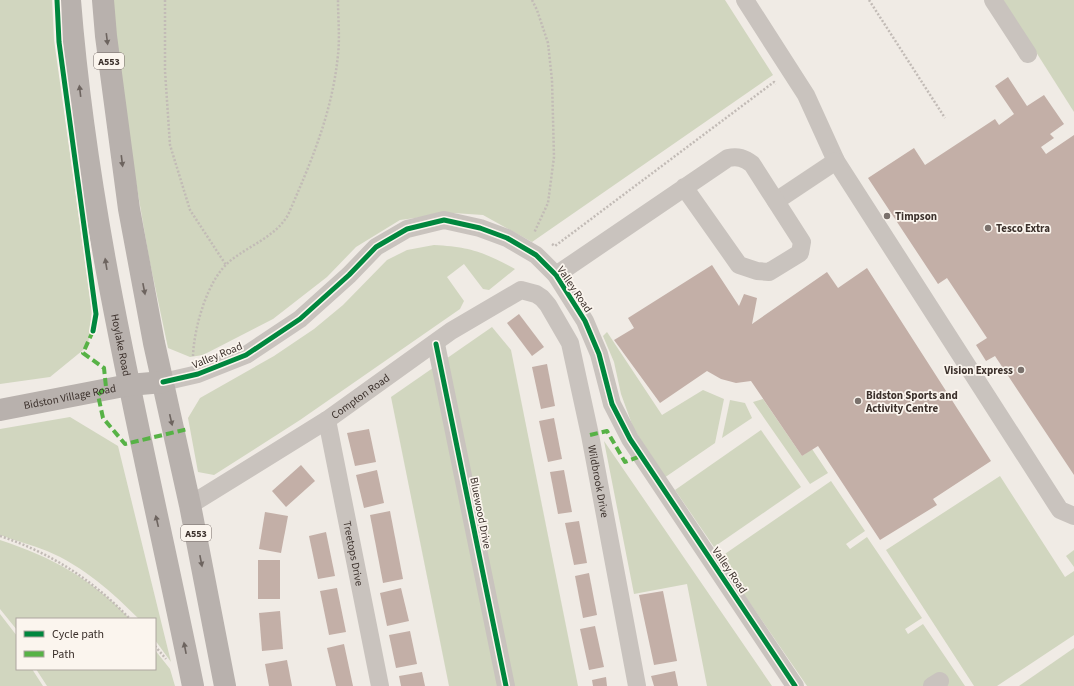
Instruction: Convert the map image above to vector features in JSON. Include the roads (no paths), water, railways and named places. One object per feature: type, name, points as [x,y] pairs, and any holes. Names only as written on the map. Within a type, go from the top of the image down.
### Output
[{"type":"main road","name":"Hoylake Road","points":[[70,0],[84,130],[113,312],[147,478],[193,686]]},
{"type":"main road","name":"A553","points":[[103,0],[106,36],[129,209],[163,382],[190,505],[225,686]]},
{"type":"main road","name":"Bidston Village Road","points":[[0,410],[129,385],[163,382]]},
{"type":"street","points":[[745,0],[806,95],[836,161],[1060,510],[1074,516]]},
{"type":"street","points":[[993,0],[1028,54]]},
{"type":"street","points":[[556,275],[684,187],[728,158],[737,156],[752,164],[802,242],[800,253],[769,272],[757,271],[742,266],[735,261],[684,187]]},
{"type":"street","points":[[776,201],[836,161]]},
{"type":"street","name":"Valley Road","points":[[163,382],[193,375],[246,355],[294,323],[349,276],[376,247],[407,229],[444,220],[480,228],[507,238],[527,248],[556,275],[585,321],[599,354],[612,404],[630,439],[795,686]]},
{"type":"street","name":"Compton Road","points":[[190,505],[327,420],[436,344],[451,331],[510,295],[521,290],[530,292]]},
{"type":"street","name":"Wildbrook Drive","points":[[530,292],[542,298],[548,305],[570,344],[590,435],[637,686]]},
{"type":"street","name":"Bluewood Drive","points":[[436,344],[506,686]]},
{"type":"street","name":"Treetops Drive","points":[[327,420],[380,686]]},
{"type":"place","name":"Timpson","points":[[887,216]]},
{"type":"place","name":"Tesco Extra","points":[[988,228]]},
{"type":"place","name":"Vision Express","points":[[1021,370]]},
{"type":"place","name":"Bidston Sports and Activity Centre","points":[[858,401]]}]
